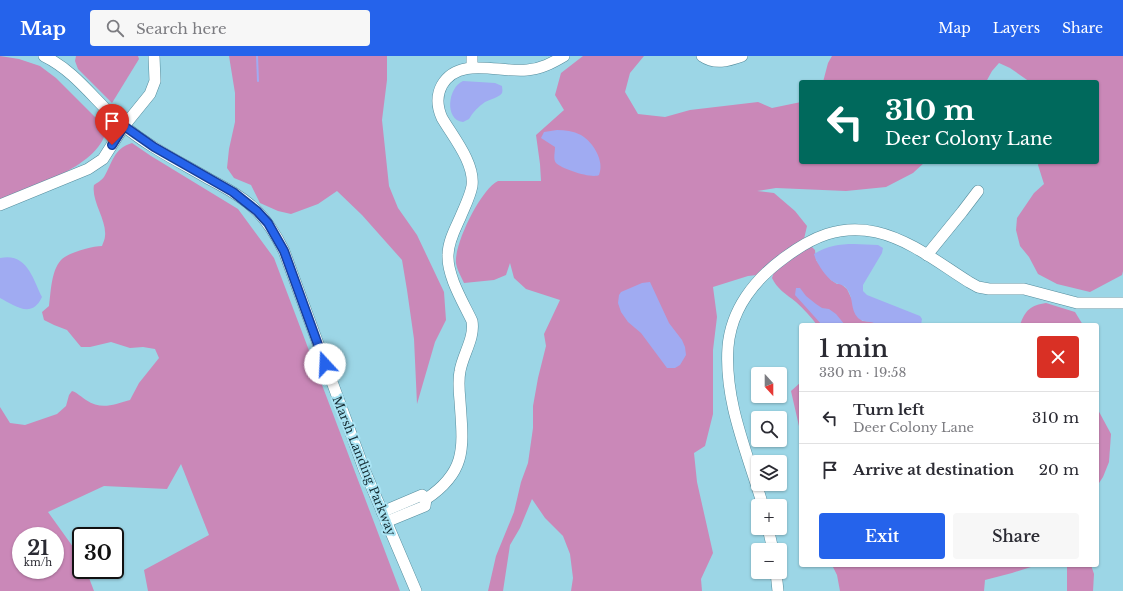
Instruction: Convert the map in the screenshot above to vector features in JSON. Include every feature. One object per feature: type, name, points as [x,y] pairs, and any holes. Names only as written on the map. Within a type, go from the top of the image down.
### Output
[{"type":"street","name":"Marsh Landing Parkway","points":[[44,56],[60,60],[124,126],[154,147],[233,192],[257,211],[268,223],[284,251],[342,410],[384,517],[416,591]]},
{"type":"street","points":[[0,205],[88,169],[102,159],[124,126],[150,94],[155,81],[154,56]]},
{"type":"street","points":[[384,517],[408,508],[424,506],[426,499],[446,484],[460,457],[462,437],[459,382],[460,369],[473,328],[472,321],[451,276],[448,255],[453,233],[470,195],[472,173],[466,158],[442,118],[439,110],[438,96],[443,83],[449,76],[472,61],[525,71],[540,68],[564,56]]},
{"type":"street","points":[[702,56],[718,62],[742,56]]},
{"type":"street","points":[[927,255],[978,190]]},
{"type":"street","points":[[760,499],[739,431],[732,398],[728,347],[734,318],[748,294],[769,270],[800,246],[814,238],[836,231],[859,230],[887,235],[912,245],[969,282],[978,286],[989,289],[1024,289],[1077,303],[1123,303]]},
{"type":"street","points":[[777,579],[778,591]]},
{"type":"shaded area","points":[[0,56],[19,59],[40,66],[56,78],[106,128],[102,141],[93,153],[79,164],[46,182],[0,201]]},
{"type":"shaded area","points":[[76,56],[138,56],[139,59],[112,103],[78,69],[75,61]]},
{"type":"shaded area","points":[[229,56],[387,56],[387,80],[382,120],[389,186],[398,208],[417,235],[444,292],[446,320],[435,342],[417,404],[414,339],[402,260],[362,215],[337,191],[318,204],[291,214],[278,211],[260,203],[251,185],[234,178],[227,168],[229,149],[235,122],[235,93]]},
{"type":"shaded area","points":[[583,56],[644,56],[630,73],[625,92],[638,114],[665,117],[690,110],[758,102],[772,108],[799,102],[799,164],[923,164],[913,173],[886,187],[846,191],[776,188],[757,191],[774,193],[795,211],[807,226],[804,239],[757,275],[748,276],[713,287],[717,317],[713,350],[713,414],[705,446],[694,453],[697,482],[713,553],[701,579],[702,591],[571,591],[573,578],[570,554],[563,536],[545,518],[532,499],[520,528],[510,545],[503,591],[488,591],[496,556],[514,512],[521,482],[528,463],[533,428],[533,406],[546,346],[544,334],[560,300],[526,289],[514,278],[510,263],[506,275],[494,280],[464,283],[456,263],[457,254],[459,243],[470,218],[477,205],[491,186],[498,181],[541,181],[536,135],[564,110],[555,95],[561,73]]},
{"type":"shaded area","points":[[832,56],[1123,56],[1122,275],[1090,292],[1057,284],[1038,274],[1029,257],[1020,246],[1016,230],[1017,218],[1034,193],[1044,184],[1038,164],[1099,164],[1099,80],[1027,80],[1010,68],[999,63],[987,80],[824,80],[828,63]]},
{"type":"shaded area","points":[[132,143],[238,209],[274,258],[400,591],[148,591],[144,570],[209,535],[181,464],[167,489],[104,486],[48,512],[59,527],[12,527],[12,579],[64,579],[64,534],[72,545],[72,579],[89,579],[94,591],[0,591],[0,407],[10,423],[25,425],[57,414],[66,406],[69,395],[72,391],[97,405],[107,406],[118,404],[130,400],[139,383],[159,358],[155,349],[143,347],[130,348],[111,342],[90,347],[81,347],[67,330],[44,320],[42,312],[49,306],[53,276],[61,260],[64,257],[80,250],[102,246],[105,237],[105,230],[95,197],[94,185],[103,178],[117,152]]},
{"type":"shaded area","points":[[806,247],[812,247],[815,250],[816,260],[831,280],[837,284],[841,284],[847,289],[862,321],[875,323],[815,323],[802,307],[785,294],[774,282],[772,278],[774,272]]},
{"type":"shaded area","points":[[1046,303],[1075,312],[1082,323],[1021,323],[1026,312],[1036,305]]},
{"type":"shaded area","points":[[799,384],[799,426],[791,391]]},
{"type":"shaded area","points":[[1099,412],[1111,434],[1109,462],[1099,483]]},
{"type":"shaded area","points":[[833,567],[1031,567],[985,580],[984,591],[840,591],[837,575]]},
{"type":"shaded area","points":[[1067,567],[1092,567],[1094,574],[1093,591],[1067,591]]},
{"type":"water","points":[[463,81],[495,83],[502,86],[502,93],[485,102],[472,114],[469,119],[463,122],[457,120],[453,116],[450,103],[454,90],[458,84]]},
{"type":"water","points":[[557,130],[569,131],[581,135],[590,142],[599,158],[599,175],[590,176],[577,173],[556,163],[554,158],[555,147],[541,138],[544,132]]},
{"type":"water","points":[[843,244],[878,245],[883,248],[882,253],[863,285],[863,291],[867,295],[920,316],[922,319],[921,323],[875,323],[860,320],[858,318],[854,311],[851,296],[847,289],[828,277],[819,265],[814,254],[824,249]]},
{"type":"water","points":[[9,257],[17,259],[28,268],[42,297],[38,304],[33,308],[23,309],[0,298],[0,258]]},
{"type":"water","points":[[650,282],[669,323],[682,340],[685,347],[686,355],[680,365],[675,368],[667,368],[641,333],[628,322],[621,312],[618,303],[621,292],[642,283]]},
{"type":"water","points":[[796,288],[800,288],[806,296],[822,308],[829,309],[836,314],[843,323],[820,323],[795,295]]},
{"type":"waterway","points":[[257,56],[258,81]]},
{"type":"route","points":[[112,145],[124,126],[154,147],[233,192],[257,211],[268,223],[284,251],[325,364]]}]
